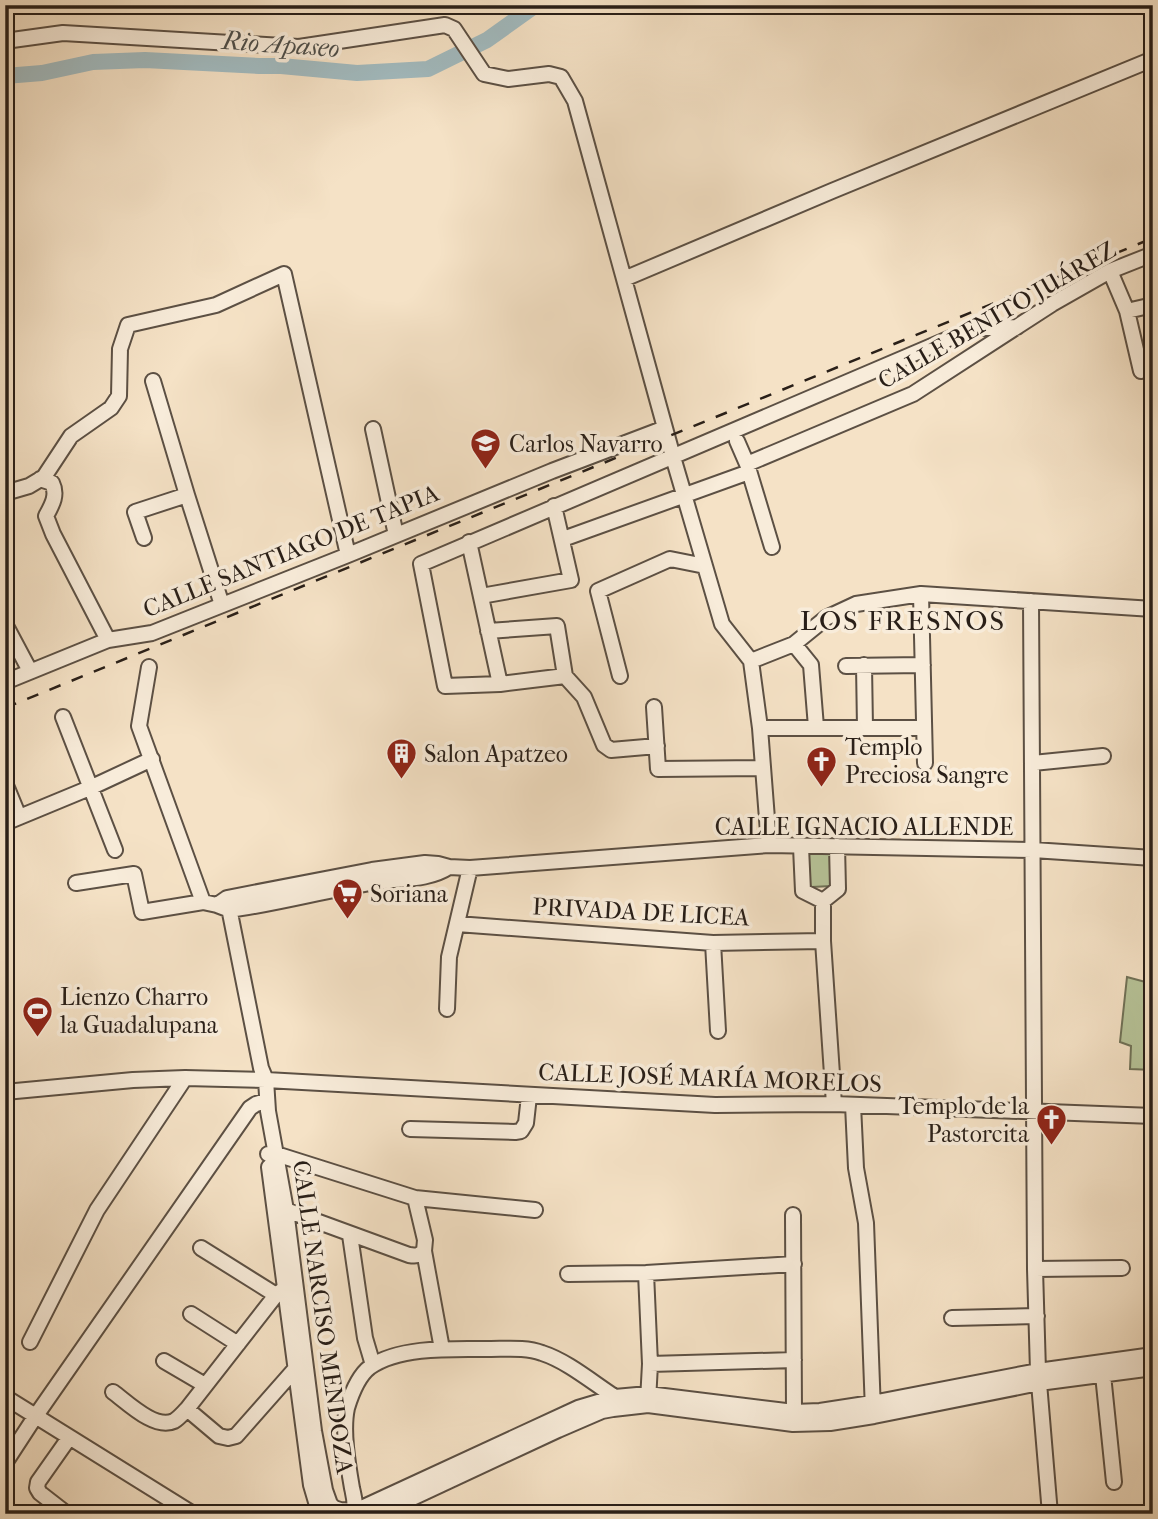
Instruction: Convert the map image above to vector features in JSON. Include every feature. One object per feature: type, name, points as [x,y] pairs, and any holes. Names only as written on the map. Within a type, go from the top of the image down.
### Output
[{"type":"street","points":[[5,41],[64,33],[299,47],[444,25],[454,29],[484,74],[508,79],[549,74],[561,77],[575,101],[722,624],[751,661],[760,728],[769,845]]},
{"type":"street","points":[[624,279],[1153,59]]},
{"type":"street","name":"CALLE BENITO JUÁREZ","points":[[563,539],[684,495],[913,394],[1052,304],[1110,271],[1153,254]]},
{"type":"street","points":[[1110,271],[1127,312],[1141,371]]},
{"type":"street","points":[[5,494],[29,486],[44,477],[71,436],[111,408],[119,396],[120,349],[128,325],[216,305],[284,274],[348,555]]},
{"type":"street","points":[[1127,312],[1153,304]]},
{"type":"street","points":[[565,676],[500,684],[444,686],[421,564],[974,328],[1017,327]]},
{"type":"street","points":[[153,381],[222,605]]},
{"type":"street","name":"CALLE SANTIAGO DE TAPIA","points":[[5,682],[108,640],[152,633],[665,428]]},
{"type":"street","points":[[373,429],[396,535]]},
{"type":"street","points":[[737,440],[772,547]]},
{"type":"street","points":[[40,479],[52,483],[56,491],[46,516],[52,534],[108,640]]},
{"type":"street","points":[[144,538],[135,512],[187,495]]},
{"type":"street","points":[[481,596],[571,580],[554,506]]},
{"type":"street","points":[[469,542],[500,684]]},
{"type":"street","points":[[620,676],[598,591],[670,559],[705,566]]},
{"type":"street","points":[[751,661],[794,643],[826,618],[856,604],[921,594],[1153,609]]},
{"type":"street","points":[[921,594],[925,764]]},
{"type":"street","points":[[1031,601],[1035,1269],[1038,1377],[1050,1514]]},
{"type":"street","points":[[5,624],[30,671]]},
{"type":"street","points":[[488,631],[557,626],[565,676],[584,697],[604,745],[611,750],[657,746]]},
{"type":"street","points":[[794,643],[811,665],[816,727]]},
{"type":"street","points":[[863,665],[865,728]]},
{"type":"street","points":[[846,666],[923,665]]},
{"type":"street","name":"CALLE NARCISO MENDOZA","points":[[149,667],[139,726],[219,904],[262,1076],[259,1104],[286,1210],[285,1290],[309,1431],[311,1485],[323,1514]]},
{"type":"street","points":[[654,707],[658,769],[763,768]]},
{"type":"street","points":[[63,718],[115,850]]},
{"type":"street","points":[[760,728],[924,728]]},
{"type":"street","points":[[1033,763],[1103,756]]},
{"type":"street","points":[[5,823],[152,760]]},
{"type":"street","points":[[5,783],[19,817]]},
{"type":"street","name":"CALLE IGNACIO ALLENDE","points":[[76,883],[134,874],[142,912],[219,904],[372,870],[425,863],[470,868],[769,845],[1033,850],[1153,858]]},
{"type":"street","points":[[801,846],[803,891],[823,901]]},
{"type":"street","points":[[823,901],[838,889],[837,846]]},
{"type":"street","points":[[447,1009],[449,957],[470,868]]},
{"type":"street","points":[[823,901],[823,941],[834,1104]]},
{"type":"street","name":"PRIVADA DE LICEA","points":[[457,924],[713,943],[823,941]]},
{"type":"street","points":[[713,943],[718,1031]]},
{"type":"street","name":"CALLE JOSÉ MARÍA MORELOS","points":[[5,1092],[133,1080],[262,1076],[529,1096],[715,1105],[834,1104],[1153,1116]]},
{"type":"street","points":[[30,1342],[97,1210],[185,1078]]},
{"type":"street","points":[[410,1129],[515,1132],[526,1124],[529,1096]]},
{"type":"street","points":[[5,1463],[35,1416],[259,1104]]},
{"type":"street","points":[[853,1105],[856,1168],[866,1223],[873,1410]]},
{"type":"street","points":[[272,1154],[415,1198],[535,1210]]},
{"type":"street","name":"CALLE NARCISO MENDOZA","points":[[272,1154],[285,1290],[296,1368],[309,1431],[327,1496],[334,1508],[347,1512],[578,1408],[615,1397],[794,1412],[873,1410]]},
{"type":"street","points":[[415,1198],[425,1240],[424,1251],[442,1349]]},
{"type":"street","points":[[286,1210],[414,1256],[421,1255],[424,1251]]},
{"type":"street","points":[[793,1216],[794,1412]]},
{"type":"street","points":[[350,1235],[365,1338],[373,1365]]},
{"type":"street","points":[[113,1392],[140,1413],[161,1422],[175,1420],[285,1290],[201,1248]]},
{"type":"street","points":[[568,1274],[646,1273],[793,1264]]},
{"type":"street","points":[[1035,1269],[1122,1268]]},
{"type":"street","points":[[646,1273],[650,1364],[648,1399]]},
{"type":"street","points":[[191,1314],[238,1344]]},
{"type":"street","points":[[952,1318],[1037,1316]]},
{"type":"street","points":[[347,1512],[352,1490],[345,1433],[347,1410],[362,1375],[373,1365],[406,1353],[442,1349],[540,1351],[554,1357],[615,1397]]},
{"type":"street","name":"CALLE NARCISO MENDOZA","points":[[378,1514],[592,1415],[648,1399],[793,1424],[830,1423],[873,1410],[1038,1377],[1102,1368],[1153,1355]]},
{"type":"street","points":[[650,1364],[794,1360]]},
{"type":"street","points":[[164,1361],[205,1385]]},
{"type":"street","points":[[187,1409],[219,1436],[236,1436],[296,1368]]},
{"type":"street","points":[[1102,1368],[1114,1482]]},
{"type":"street","name":"CALLE NARCISO MENDOZA","points":[[1102,1368],[1153,1368]]},
{"type":"street","points":[[5,1397],[193,1514]]},
{"type":"street","points":[[67,1514],[37,1488],[38,1482],[69,1438]]},
{"type":"green space","points":[[831,850],[831,886],[812,887],[808,884],[806,853]]},
{"type":"green space","points":[[1127,977],[1153,984],[1153,1070],[1130,1069],[1131,1046],[1120,1042]]},
{"type":"waterway","name":"Rio Apaseo","points":[[5,76],[42,73],[93,62],[145,60],[281,66],[357,73],[428,69],[487,40],[536,5]]},
{"type":"railway","points":[[5,708],[1153,238]]},
{"type":"place","name":"Carlos Navarro","points":[[486,471]]},
{"type":"place","name":"Salon Apatzeo","points":[[401,781]]},
{"type":"place","name":"Templo Preciosa Sangre","points":[[822,788]]},
{"type":"place","name":"Soriana","points":[[347,921]]},
{"type":"place","name":"Lienzo Charro la Guadalupana","points":[[37,1038]]},
{"type":"place","name":"Templo de la Pastorcita","points":[[1052,1147]]},
{"type":"district","name":"LOS FRESNOS","points":[[903,620]]}]
